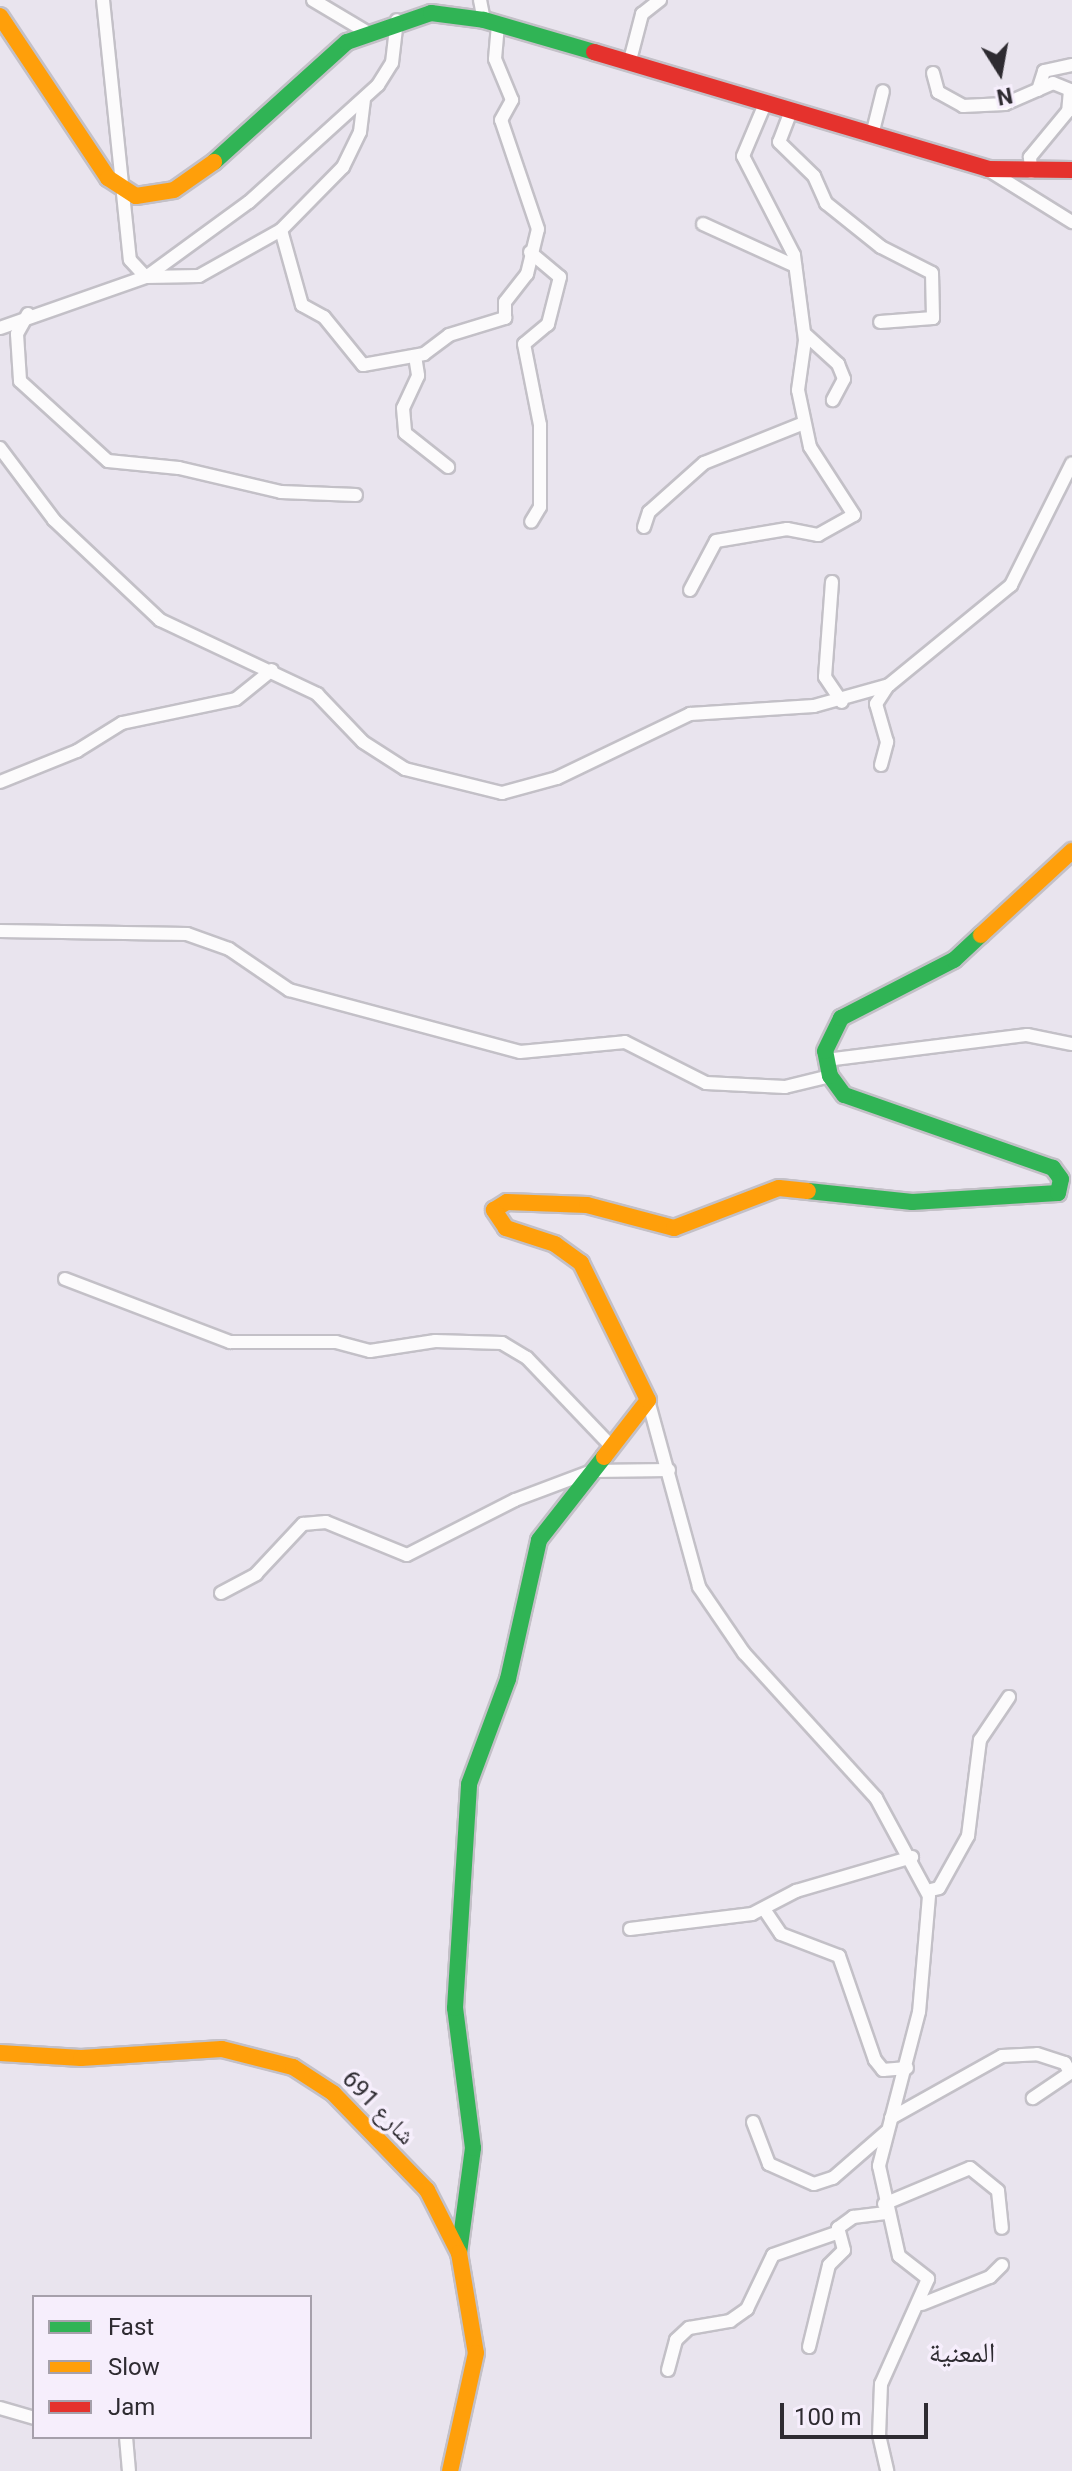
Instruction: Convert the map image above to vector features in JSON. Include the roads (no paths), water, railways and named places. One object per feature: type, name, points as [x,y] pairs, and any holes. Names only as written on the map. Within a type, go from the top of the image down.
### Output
[{"type":"street","points":[[103,0],[126,193],[130,260],[146,277]]},
{"type":"street","points":[[313,0],[365,31]]},
{"type":"street","points":[[281,230],[302,305],[324,317],[359,362],[415,356],[449,335],[500,323],[505,302],[527,274],[538,229],[501,118],[512,100],[495,59],[491,22],[480,0]]},
{"type":"street","points":[[629,64],[642,14],[660,0]]},
{"type":"street","points":[[0,16],[108,178],[126,193],[147,196],[184,185],[365,31],[397,20],[454,13],[988,169],[1031,172],[1072,170]]},
{"type":"street","points":[[146,277],[249,202],[364,101],[392,63],[397,20]]},
{"type":"street","points":[[1038,90],[1044,71],[1072,65]]},
{"type":"street","points":[[933,73],[938,92],[963,106],[1005,104],[1062,84],[1071,100],[1030,157],[1031,172]]},
{"type":"street","points":[[872,135],[883,91]]},
{"type":"street","points":[[2,323],[146,277],[199,276],[281,230],[343,167],[360,132],[364,101]]},
{"type":"street","points":[[690,590],[716,541],[787,529],[818,535],[854,515],[814,459],[804,423],[798,379],[805,334],[795,266],[783,225],[743,156],[765,104]]},
{"type":"street","points":[[791,111],[779,142],[814,176],[826,203],[881,247],[932,273],[933,318],[880,322]]},
{"type":"street","points":[[988,169],[1072,222]]},
{"type":"street","points":[[703,224],[795,266]]},
{"type":"street","points":[[530,252],[560,277],[548,324],[524,344],[540,425],[540,507],[531,522]]},
{"type":"street","points":[[29,312],[17,334],[20,381],[108,461],[179,468],[281,492],[356,495]]},
{"type":"street","points":[[805,334],[838,364],[844,379],[833,400]]},
{"type":"street","points":[[415,356],[418,376],[403,408],[405,433],[448,467]]},
{"type":"street","points":[[644,527],[649,512],[704,463],[804,423]]},
{"type":"street","points":[[0,448],[6,474],[160,620],[272,670],[334,706],[383,758],[431,780],[502,793],[557,778],[690,714],[842,702],[889,685]]},
{"type":"street","points":[[881,765],[887,742],[876,704],[889,685],[1011,585],[1072,463]]},
{"type":"street","points":[[832,582],[825,677],[842,702]]},
{"type":"street","points":[[0,782],[77,751],[122,723],[236,699],[272,670]]},
{"type":"street","points":[[887,2471],[879,2435],[881,2384],[922,2304],[928,2279],[899,2256],[885,2209],[879,2166],[907,2068],[930,1920],[927,1891],[912,1857],[860,1779],[744,1653],[699,1587],[648,1400],[581,1263],[555,1244],[497,1222],[497,1205],[587,1205],[674,1228],[779,1188],[937,1202],[1051,1196],[1061,1187],[1053,1168],[860,1104],[828,1068],[828,1038],[841,1018],[954,960],[1072,851]]},
{"type":"street","points":[[0,931],[187,934],[229,949],[289,990],[520,1052],[625,1042],[706,1083],[785,1087],[828,1068],[1027,1035],[1072,1044]]},
{"type":"street","points":[[65,1279],[230,1342],[336,1342],[370,1351],[435,1341],[502,1343],[527,1358],[612,1447]]},
{"type":"street","points":[[459,2253],[473,2148],[455,2008],[469,1784],[508,1679],[530,1562],[592,1471],[648,1400]]},
{"type":"street","points":[[221,1593],[256,1574],[303,1524],[326,1522],[407,1555],[515,1500],[592,1471],[669,1470]]},
{"type":"street","points":[[927,1891],[939,1888],[968,1836],[980,1740],[1009,1697]]},
{"type":"street","points":[[630,1929],[764,1909],[796,1891],[912,1857]]},
{"type":"street","points":[[764,1909],[781,1934],[839,1956],[875,2060],[883,2070],[907,2068]]},
{"type":"street","name":"شارع 691","points":[[0,2053],[92,2058],[222,2049],[293,2067],[333,2093],[427,2190],[459,2253],[476,2353],[450,2471]]},
{"type":"street","points":[[891,2118],[1002,2056],[1037,2054],[1065,2063],[1070,2073],[1033,2098]]},
{"type":"street","points":[[753,2122],[769,2164],[814,2184],[833,2178],[887,2131]]},
{"type":"street","points":[[668,2370],[676,2340],[689,2328],[730,2321],[747,2309],[773,2255],[839,2232],[853,2217],[885,2209],[970,2168],[998,2191],[1002,2228]]},
{"type":"street","points":[[809,2347],[829,2265],[844,2250],[839,2232]]},
{"type":"street","points":[[922,2304],[990,2277],[1002,2265]]},
{"type":"street","points":[[0,2408],[32,2417]]},
{"type":"street","points":[[126,2439],[129,2471]]},
{"type":"district","name":"المعنية","points":[[962,2353]]}]
